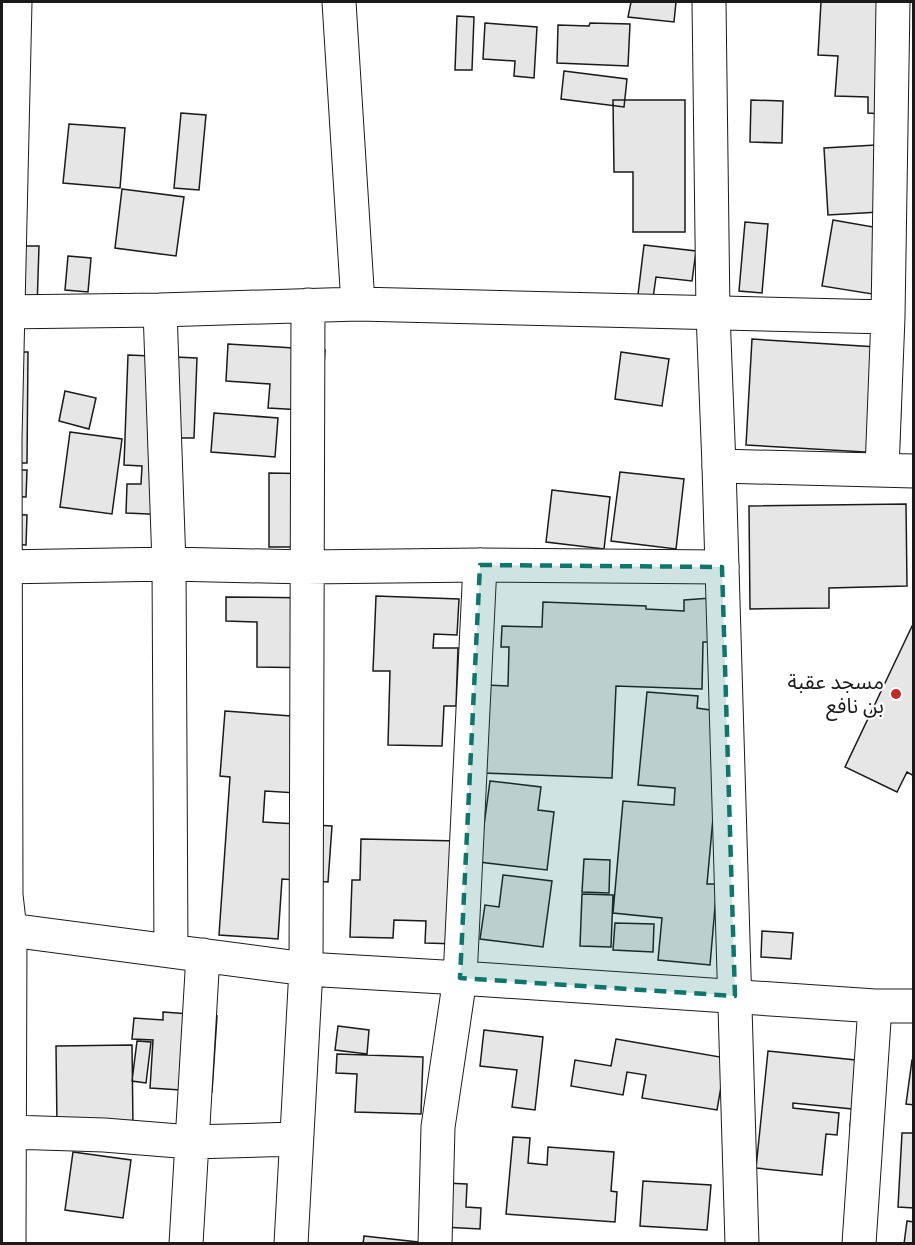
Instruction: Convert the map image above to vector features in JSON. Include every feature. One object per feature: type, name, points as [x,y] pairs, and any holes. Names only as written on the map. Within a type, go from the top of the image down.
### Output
[{"type":"street","points":[[9,1244],[7,1125],[9,930],[4,895],[4,312],[15,2]]},
{"type":"street","points":[[339,2],[358,304]]},
{"type":"street","points":[[709,2],[712,313],[719,466],[742,1244]]},
{"type":"street","points":[[719,466],[898,470],[888,317],[902,147],[893,2]]},
{"type":"street","points":[[4,312],[358,304],[888,317]]},
{"type":"street","points":[[291,1244],[306,969],[308,305]]},
{"type":"street","points":[[160,310],[169,564],[171,951]]},
{"type":"street","points":[[3,567],[169,564],[306,567],[480,565],[722,567]]},
{"type":"street","points":[[435,1244],[438,1127],[460,978],[480,565]]},
{"type":"street","points":[[9,930],[306,969],[875,1006],[914,1006]]},
{"type":"street","points":[[186,1244],[203,956]]},
{"type":"street","points":[[859,1244],[875,1006]]},
{"type":"street","points":[[7,1125],[191,1142],[297,1139]]},
{"type":"highlighted area","points":[[480,565],[722,567],[735,996],[460,978]]},
{"type":"building","points":[[631,2],[676,2],[674,22],[628,17]]},
{"type":"building","points":[[821,2],[899,2],[895,115],[868,113],[868,97],[835,96],[838,56],[818,55]]},
{"type":"building","points":[[457,16],[474,17],[472,70],[455,70]]},
{"type":"building","points":[[485,23],[537,27],[534,78],[514,76],[515,61],[483,59]]},
{"type":"building","points":[[590,23],[630,24],[628,66],[557,63],[558,25],[589,26]]},
{"type":"building","points":[[564,71],[627,79],[624,107],[561,99]]},
{"type":"building","points":[[613,100],[685,100],[685,232],[633,232],[633,172],[614,172]]},
{"type":"building","points":[[751,100],[783,101],[782,143],[750,142]]},
{"type":"building","points":[[181,113],[206,115],[199,190],[174,188]]},
{"type":"building","points":[[69,124],[125,128],[120,188],[63,183]]},
{"type":"building","points":[[893,144],[897,211],[828,215],[824,148]]},
{"type":"building","points":[[122,189],[184,197],[176,256],[115,248]]},
{"type":"building","points":[[833,220],[902,232],[891,297],[822,286]]},
{"type":"building","points":[[745,222],[768,224],[762,293],[739,291]]},
{"type":"building","points":[[644,245],[696,251],[692,281],[656,277],[652,305],[637,303]]},
{"type":"building","points":[[14,246],[39,246],[37,309],[2,309]]},
{"type":"building","points":[[68,256],[91,258],[88,292],[65,290]]},
{"type":"building","points":[[752,339],[893,348],[889,403],[901,404],[899,454],[746,445]]},
{"type":"building","points":[[228,344],[325,350],[321,411],[268,408],[270,384],[226,381]]},
{"type":"building","points":[[2,352],[28,352],[27,463],[2,463]]},
{"type":"building","points":[[621,352],[669,359],[662,406],[615,399]]},
{"type":"building","points":[[128,355],[197,358],[194,438],[174,438],[171,515],[126,513],[127,484],[141,484],[142,466],[124,465]]},
{"type":"building","points":[[65,391],[96,398],[89,429],[59,421]]},
{"type":"building","points":[[214,413],[278,418],[275,457],[211,452]]},
{"type":"building","points":[[70,432],[122,439],[112,514],[60,507]]},
{"type":"building","points":[[2,470],[27,470],[26,497],[2,496]]},
{"type":"building","points":[[620,472],[684,479],[676,549],[611,541]]},
{"type":"building","points":[[269,473],[322,474],[321,547],[269,547]]},
{"type":"building","points":[[552,490],[610,497],[604,549],[546,542]]},
{"type":"building","points":[[906,504],[907,586],[829,588],[829,608],[750,609],[749,506]]},
{"type":"building","points":[[2,514],[27,515],[26,545],[2,544]]},
{"type":"building","points":[[376,596],[459,599],[457,635],[434,634],[433,648],[458,648],[456,706],[444,706],[442,746],[388,745],[390,671],[373,671]]},
{"type":"building","points":[[226,597],[320,598],[319,668],[257,667],[257,622],[226,621]]},
{"type":"building","points":[[711,598],[714,642],[703,642],[702,689],[616,686],[612,778],[483,773],[486,685],[508,686],[509,647],[501,647],[502,626],[542,627],[543,602],[646,606],[646,609],[684,611],[684,600]]},
{"type":"building","name":"مسجد عقبة بن نافع","points":[[914,622],[914,776],[907,772],[897,792],[845,767]]},
{"type":"building","points":[[647,692],[698,696],[697,708],[717,711],[715,796],[707,884],[717,884],[710,965],[658,960],[662,918],[613,913],[623,801],[674,805],[675,788],[638,785]]},
{"type":"building","points":[[225,711],[318,718],[313,794],[265,791],[263,822],[332,826],[328,882],[282,879],[278,939],[219,935],[230,777],[220,776]]},
{"type":"building","points":[[490,781],[541,787],[538,810],[554,812],[547,870],[479,862]]},
{"type":"building","points":[[361,839],[460,841],[457,944],[425,943],[426,921],[394,920],[393,938],[350,937],[352,880],[360,880]]},
{"type":"building","points":[[584,859],[610,860],[609,893],[582,892]]},
{"type":"building","points":[[503,875],[552,881],[543,947],[480,939],[485,905],[499,907]]},
{"type":"building","points":[[582,894],[613,895],[611,947],[580,946]]},
{"type":"building","points":[[615,923],[654,924],[653,952],[613,950]]},
{"type":"building","points":[[762,931],[793,933],[791,959],[761,957]]},
{"type":"building","points":[[163,1012],[217,1016],[212,1092],[150,1088],[153,1040],[132,1039],[134,1018],[163,1020]]},
{"type":"building","points":[[338,1026],[369,1030],[367,1054],[335,1050]]},
{"type":"building","points":[[484,1030],[543,1037],[535,1110],[512,1107],[517,1070],[480,1066]]},
{"type":"building","points":[[616,1039],[726,1058],[717,1110],[642,1098],[646,1075],[627,1072],[623,1095],[571,1086],[575,1060],[611,1066]]},
{"type":"building","points":[[137,1041],[151,1042],[146,1083],[132,1081]]},
{"type":"building","points":[[132,1045],[133,1126],[57,1126],[56,1046]]},
{"type":"building","points":[[768,1051],[885,1063],[878,1129],[850,1126],[852,1109],[793,1103],[793,1108],[839,1113],[837,1135],[826,1134],[822,1175],[756,1168]]},
{"type":"building","points":[[337,1054],[423,1057],[421,1114],[355,1112],[357,1074],[336,1073]]},
{"type":"building","points":[[912,1060],[914,1060],[914,1105],[906,1104]]},
{"type":"building","points":[[902,1133],[914,1133],[914,1208],[898,1207]]},
{"type":"building","points":[[513,1137],[530,1138],[528,1163],[547,1165],[548,1147],[614,1152],[611,1191],[617,1192],[615,1222],[506,1214]]},
{"type":"building","points":[[73,1152],[131,1160],[123,1218],[65,1210]]},
{"type":"building","points":[[643,1181],[711,1185],[707,1230],[640,1226]]},
{"type":"building","points":[[445,1183],[467,1184],[466,1207],[481,1208],[480,1229],[443,1227]]},
{"type":"building","points":[[907,1221],[914,1222],[914,1244],[904,1244]]},
{"type":"building","points":[[364,1236],[427,1243],[427,1244],[363,1244]]},
{"type":"place","name":"مسجد عقبة بن نافع","points":[[896,694]]}]
